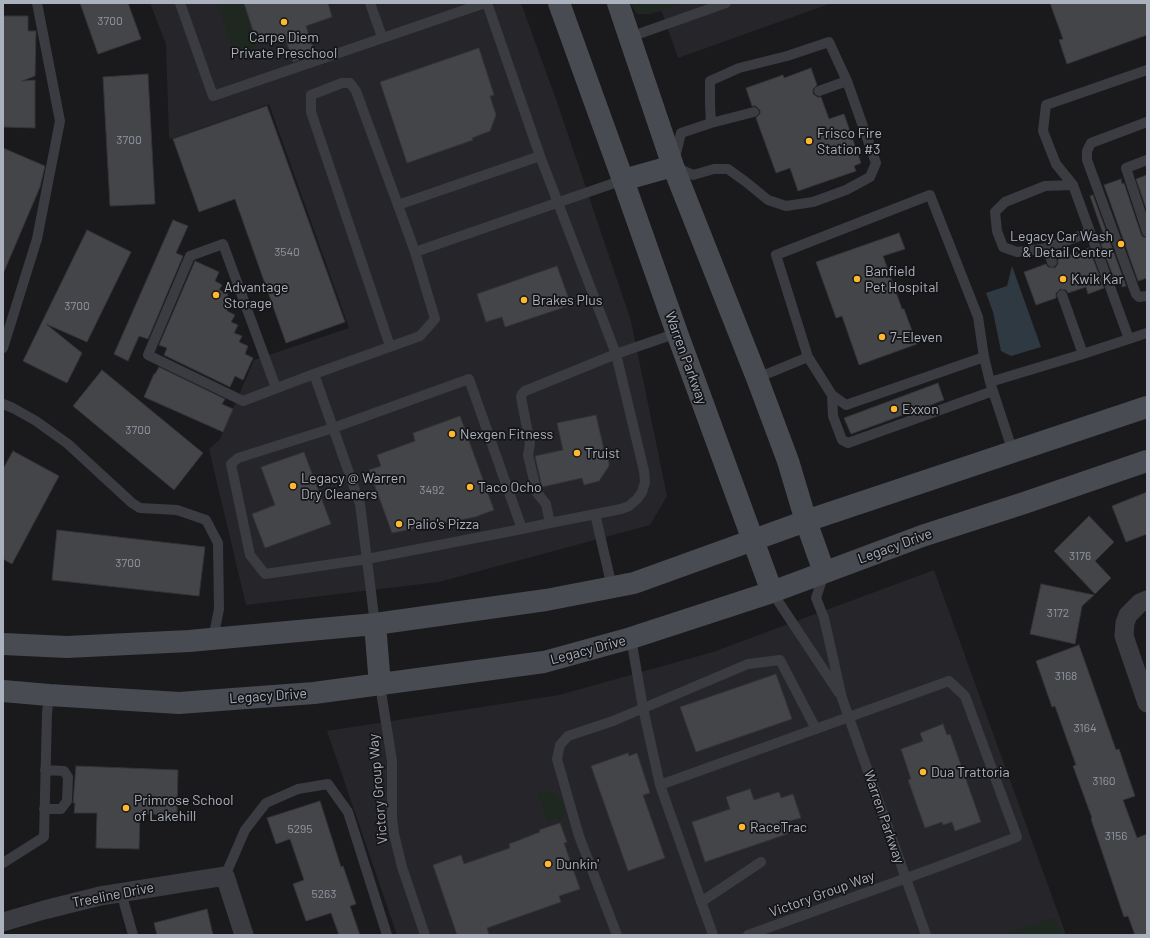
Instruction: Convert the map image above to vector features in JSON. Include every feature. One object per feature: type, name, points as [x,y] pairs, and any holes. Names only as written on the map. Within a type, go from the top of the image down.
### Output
[{"type":"main road","name":"Warren Parkway","points":[[559,3],[677,333],[772,592]]},
{"type":"main road","points":[[618,3],[672,166],[757,378],[788,461],[806,521],[824,572]]},
{"type":"main road","points":[[623,180],[672,166]]},
{"type":"main road","points":[[3,644],[67,647],[213,639],[375,624],[546,600],[612,587],[634,582],[806,521],[1147,407]]},
{"type":"main road","name":"Legacy Drive","points":[[3,691],[179,703],[314,693],[544,662],[631,638],[772,592],[922,536],[1147,461]]},
{"type":"main road","points":[[375,624],[380,685]]},
{"type":"street","points":[[1147,600],[1140,603],[1128,615],[1125,623],[1124,636],[1147,703]]},
{"type":"street","points":[[225,876],[244,935]]},
{"type":"street","name":"Treeline Drive","points":[[3,922],[121,892],[225,876]]},
{"type":"lane","points":[[3,348],[37,239],[60,120],[37,3]]},
{"type":"lane","points":[[180,3],[213,96],[486,3],[557,203],[616,354],[644,471],[644,486],[640,496],[629,506],[595,514],[522,529],[367,559],[265,574],[250,555],[231,464],[238,458],[333,428],[468,380],[522,529]]},
{"type":"lane","points":[[370,3],[382,38]]},
{"type":"lane","points":[[630,37],[726,3]]},
{"type":"lane","points":[[711,123],[710,81],[739,68],[787,56],[829,42],[847,81],[876,164],[870,177],[846,190],[813,202],[786,206],[768,200],[728,169],[714,169],[694,175],[672,166],[682,133],[711,123],[754,112]]},
{"type":"lane","points":[[1129,339],[1073,185],[1056,164],[1043,131],[1046,105],[1147,70]]},
{"type":"lane","points":[[819,91],[847,81]]},
{"type":"lane","points":[[276,388],[223,244],[190,256],[148,355],[243,401],[420,336],[435,319],[415,252],[356,91],[350,83],[342,83],[311,95],[311,112],[390,346]]},
{"type":"lane","points":[[1147,122],[1091,143],[1087,151],[1088,160],[1136,294],[1139,297],[1147,296]]},
{"type":"lane","points":[[398,205],[540,156]]},
{"type":"lane","points":[[1147,160],[1126,168],[1147,232]]},
{"type":"lane","points":[[415,252],[623,180]]},
{"type":"lane","points":[[1073,185],[1045,186],[1005,202],[995,212],[997,231],[1003,247],[1017,252],[1047,248],[1090,232]]},
{"type":"lane","points":[[984,357],[846,405],[832,396],[808,357],[776,255],[930,195],[978,317],[984,357],[1013,452]]},
{"type":"lane","points":[[1047,248],[1052,262]]},
{"type":"lane","points":[[1062,295],[1083,354]]},
{"type":"lane","points":[[832,396],[833,416],[842,440],[848,443],[992,387],[1147,332]]},
{"type":"lane","points":[[550,523],[546,504],[537,493],[528,455],[530,444],[521,397],[522,394],[525,391],[616,354],[677,333]]},
{"type":"lane","points":[[757,378],[808,357]]},
{"type":"lane","points":[[314,374],[360,504],[375,624]]},
{"type":"lane","points":[[3,404],[36,421],[68,444],[132,503],[140,508],[177,510],[206,520],[218,543],[219,609],[213,639]]},
{"type":"lane","points":[[595,514],[612,587]]},
{"type":"lane","name":"Warren Parkway","points":[[824,572],[816,598],[824,618],[842,698],[926,935]]},
{"type":"lane","name":"Warren Parkway","points":[[772,592],[842,698]]},
{"type":"lane","points":[[631,638],[643,708],[660,785],[713,935]]},
{"type":"lane","points":[[617,935],[579,836],[558,759],[560,746],[568,736],[613,721],[748,664],[780,660],[816,730]]},
{"type":"lane","name":"Victory Group Way","points":[[748,935],[771,931],[1017,837],[965,696],[950,681],[850,718]]},
{"type":"lane","name":"Victory Group Way","points":[[380,685],[392,761],[394,834],[402,867],[425,935]]},
{"type":"lane","points":[[3,863],[44,837],[47,713],[49,695]]},
{"type":"lane","points":[[660,785],[850,718]]},
{"type":"lane","points":[[44,809],[61,809],[67,801],[68,777],[64,771],[45,770]]},
{"type":"lane","points":[[225,876],[245,830],[266,803],[298,789],[328,784],[348,812],[387,935]]},
{"type":"lane","points":[[701,902],[761,862]]},
{"type":"lane","points":[[121,892],[133,935]]},
{"type":"shaded area","points":[[150,3],[521,3],[557,102],[631,321],[667,496],[650,525],[439,582],[246,605],[209,449],[220,439],[254,360],[349,328],[269,104],[171,139],[169,137],[166,44]]},
{"type":"shaded area","points":[[216,3],[243,3],[258,46],[235,54]]},
{"type":"shaded area","points":[[630,3],[685,3],[651,14],[637,14]]},
{"type":"shaded area","points":[[659,3],[832,3],[678,58]]},
{"type":"shaded area","points":[[1012,266],[1041,347],[1011,356],[1001,351],[993,312],[986,293],[1007,286]]},
{"type":"shaded area","points":[[934,570],[1066,935],[397,935],[327,731],[559,695],[713,652]]},
{"type":"shaded area","points":[[544,791],[552,792],[563,802],[565,812],[562,821],[559,822],[557,818],[547,821],[538,794]]},
{"type":"shaded area","points":[[1056,917],[1063,935],[1004,935]]},
{"type":"building","points":[[80,3],[128,3],[141,39],[98,54]]},
{"type":"building","name":"Carpe Diem Private Preschool","points":[[244,3],[328,3],[332,17],[306,26],[315,54],[293,62],[284,34],[257,43]]},
{"type":"building","points":[[1050,3],[1147,3],[1147,35],[1067,64],[1059,40],[1063,39]]},
{"type":"building","points":[[3,16],[28,16],[28,31],[36,31],[35,76],[22,81],[35,80],[35,128],[3,127]]},
{"type":"building","points":[[479,48],[494,95],[490,96],[496,115],[490,131],[472,138],[473,140],[407,163],[380,82]]},
{"type":"building","name":"Frisco Fire Station #3","points":[[811,68],[817,85],[813,89],[813,94],[817,97],[821,97],[829,119],[844,114],[861,163],[854,166],[856,171],[798,191],[790,168],[776,173],[756,118],[760,114],[760,110],[756,106],[752,106],[746,88],[783,75],[784,78]]},
{"type":"building","points":[[148,74],[155,204],[110,206],[103,77]]},
{"type":"building","points":[[267,106],[345,322],[286,343],[235,199],[199,212],[173,139]]},
{"type":"building","points":[[3,148],[45,166],[40,187],[3,274]]},
{"type":"building","points":[[1147,175],[1147,211],[1136,179]]},
{"type":"building","points":[[1121,179],[1122,184],[1124,183],[1141,234],[1143,237],[1147,238],[1147,278],[1138,281],[1104,185]]},
{"type":"building","points":[[1093,195],[1126,286],[1122,287],[1121,282],[1116,284],[1101,244],[1106,242],[1090,196]]},
{"type":"building","points":[[173,220],[188,226],[176,253],[183,256],[148,339],[139,336],[128,361],[114,354]]},
{"type":"building","points":[[87,230],[131,252],[87,342],[46,324],[82,353],[67,383],[23,361]]},
{"type":"building","points":[[899,233],[905,249],[883,256],[902,309],[904,309],[917,344],[859,365],[842,316],[836,318],[816,262]]},
{"type":"building","name":"Kwik Kar","points":[[1089,248],[1104,288],[1088,294],[1086,287],[1068,293],[1066,290],[1060,289],[1056,293],[1056,298],[1036,305],[1024,272],[1046,264],[1048,267],[1055,268],[1058,264],[1058,259]]},
{"type":"building","points":[[195,261],[219,272],[215,281],[222,285],[219,290],[228,294],[225,302],[230,304],[227,311],[235,315],[231,322],[238,325],[234,333],[242,336],[239,342],[248,346],[245,354],[253,358],[243,380],[235,376],[230,387],[164,355],[167,348],[159,345]]},
{"type":"building","name":"Brakes Plus","points":[[557,266],[571,305],[505,327],[502,317],[486,322],[477,294]]},
{"type":"building","points":[[159,367],[225,399],[222,404],[233,409],[223,432],[144,397],[154,374]]},
{"type":"building","points":[[102,370],[203,453],[174,490],[73,406]]},
{"type":"building","name":"Exxon","points":[[938,383],[944,400],[851,434],[844,418]]},
{"type":"building","name":"Truist","points":[[596,415],[604,450],[606,450],[609,463],[609,466],[599,481],[584,485],[582,478],[542,487],[535,456],[563,450],[557,423]]},
{"type":"building","points":[[460,416],[494,510],[475,517],[392,533],[369,470],[381,466],[377,455],[415,441],[413,433]]},
{"type":"building","points":[[13,451],[59,476],[12,564],[3,559],[3,469]]},
{"type":"building","name":"Legacy @ Warren Dry Cleaners","points":[[304,452],[331,524],[265,548],[252,514],[275,505],[261,467]]},
{"type":"building","points":[[1147,492],[1147,534],[1126,542],[1112,506]]},
{"type":"building","points":[[1089,516],[1114,542],[1095,561],[1111,578],[1095,594],[1054,551]]},
{"type":"building","points":[[57,530],[205,547],[199,596],[52,580]]},
{"type":"building","points":[[1041,584],[1094,595],[1082,606],[1075,644],[1030,634]]},
{"type":"building","points":[[1079,645],[1116,750],[1119,749],[1135,796],[1123,800],[1137,838],[1147,834],[1147,935],[1135,935],[1128,916],[1124,917],[1091,819],[1092,818],[1073,766],[1076,765],[1055,706],[1052,707],[1036,661]]},
{"type":"building","points":[[776,674],[792,719],[696,752],[680,707]]},
{"type":"building","points":[[943,724],[947,735],[950,734],[981,822],[955,831],[952,822],[943,825],[942,822],[925,828],[908,780],[911,779],[901,749],[923,741],[920,733]]},
{"type":"building","points":[[628,753],[629,756],[637,753],[650,793],[643,795],[665,858],[628,871],[591,766]]},
{"type":"building","name":"Primrose School of Lakehill","points":[[76,766],[178,770],[177,815],[140,814],[139,849],[96,848],[97,813],[74,813],[75,803],[73,803]]},
{"type":"building","name":"RaceTrac","points":[[750,789],[754,800],[779,792],[781,798],[793,794],[801,818],[789,821],[793,832],[705,862],[692,822],[730,809],[726,797]]},
{"type":"building","points":[[320,801],[341,867],[343,866],[356,904],[350,906],[360,935],[339,935],[331,913],[306,921],[293,884],[304,880],[290,839],[276,844],[267,818]]},
{"type":"building","points":[[560,823],[567,842],[564,843],[580,889],[559,896],[561,902],[487,928],[489,935],[457,935],[433,865],[461,855],[464,864],[510,848],[509,844],[540,832],[539,830]]},
{"type":"building","points":[[207,909],[213,935],[157,935],[154,923]]},
{"type":"place","name":"Carpe Diem Private Preschool","points":[[284,22]]},
{"type":"place","name":"Frisco Fire Station #3","points":[[809,141]]},
{"type":"place","name":"Legacy Car Wash & Detail Center","points":[[1121,244]]},
{"type":"place","name":"Banfield Pet Hospital","points":[[857,279]]},
{"type":"place","name":"Kwik Kar","points":[[1063,279]]},
{"type":"place","name":"Advantage Storage","points":[[216,295]]},
{"type":"place","name":"Brakes Plus","points":[[524,300]]},
{"type":"place","name":"7-Eleven","points":[[882,337]]},
{"type":"place","name":"Exxon","points":[[894,409]]},
{"type":"place","name":"Nexgen Fitness","points":[[452,434]]},
{"type":"place","name":"Truist","points":[[577,453]]},
{"type":"place","name":"Legacy @ Warren Dry Cleaners","points":[[293,486]]},
{"type":"place","name":"Taco Ocho","points":[[470,487]]},
{"type":"place","name":"Palio's Pizza","points":[[399,524]]},
{"type":"place","name":"Dua Trattoria","points":[[923,772]]},
{"type":"place","name":"Primrose School of Lakehill","points":[[126,808]]},
{"type":"place","name":"RaceTrac","points":[[742,827]]},
{"type":"place","name":"Dunkin'","points":[[548,864]]}]
